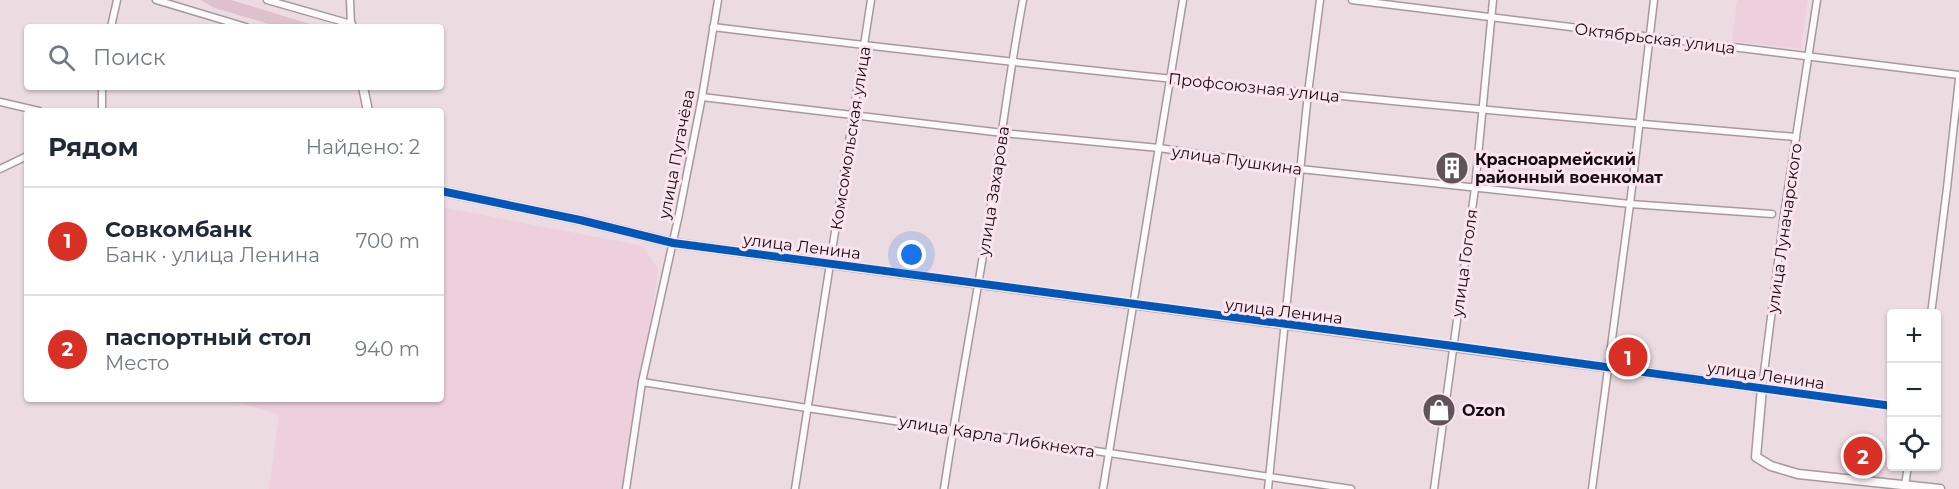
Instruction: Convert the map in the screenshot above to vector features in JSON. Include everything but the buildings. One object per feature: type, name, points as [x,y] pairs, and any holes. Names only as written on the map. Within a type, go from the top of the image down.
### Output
[{"type":"street","points":[[112,24],[117,0]]},
{"type":"street","points":[[156,0],[236,24]]},
{"type":"street","points":[[267,0],[345,24]]},
{"type":"street","points":[[350,0],[352,24]]},
{"type":"street","name":"улица Пугачёва","points":[[626,489],[642,382],[673,243],[702,97],[718,0]]},
{"type":"street","name":"Комсомольская улица","points":[[795,489],[871,0]]},
{"type":"street","name":"улица Захарова","points":[[944,489],[979,284],[1023,0]]},
{"type":"street","points":[[1103,489],[1183,0]]},
{"type":"street","points":[[1268,489],[1308,93],[1320,0]]},
{"type":"street","name":"Октябрьская улица","points":[[1352,0],[1959,77]]},
{"type":"street","name":"улица Гоголя","points":[[1434,489],[1475,188],[1493,0]]},
{"type":"street","points":[[1592,489],[1630,204],[1654,0]]},
{"type":"street","name":"улица Луначарского","points":[[1817,0],[1762,388],[1756,457],[1771,466],[1798,474],[1904,487]]},
{"type":"street","name":"Профсоюзная улица","points":[[713,27],[1169,79],[1481,110],[1796,137]]},
{"type":"street","points":[[1932,309],[1959,77]]},
{"type":"street","points":[[102,90],[102,108]]},
{"type":"street","points":[[364,90],[367,108]]},
{"type":"street","name":"улица Пушкина","points":[[702,97],[1003,133],[1159,148],[1300,169],[1630,204],[1772,214]]},
{"type":"street","points":[[0,102],[26,108]]},
{"type":"street","points":[[0,168],[24,157]]},
{"type":"street","name":"улица Ленина","points":[[444,192],[580,220],[673,243],[1887,405]]},
{"type":"street","name":"улица Карла Либкнехта","points":[[642,382],[1351,489]]},
{"type":"street","points":[[1907,471],[1904,487],[1940,489]]},
{"type":"shaded area","points":[[201,0],[231,0],[310,24],[269,24],[212,7]]},
{"type":"shaded area","points":[[1737,0],[1808,0],[1801,49],[1732,41]]},
{"type":"shaded area","points":[[444,208],[643,246],[658,269],[627,489],[269,489],[279,415],[238,402],[444,402]]},
{"type":"cycle path","points":[[444,192],[580,220],[673,243],[1887,405]]},
{"type":"place","name":"Красноармейский районный военкомат","points":[[1452,168]]},
{"type":"place","name":"Совкомбанк","points":[[1628,357]]},
{"type":"place","name":"Ozon","points":[[1439,410]]},
{"type":"place","name":"паспортный стол","points":[[1863,456]]}]
